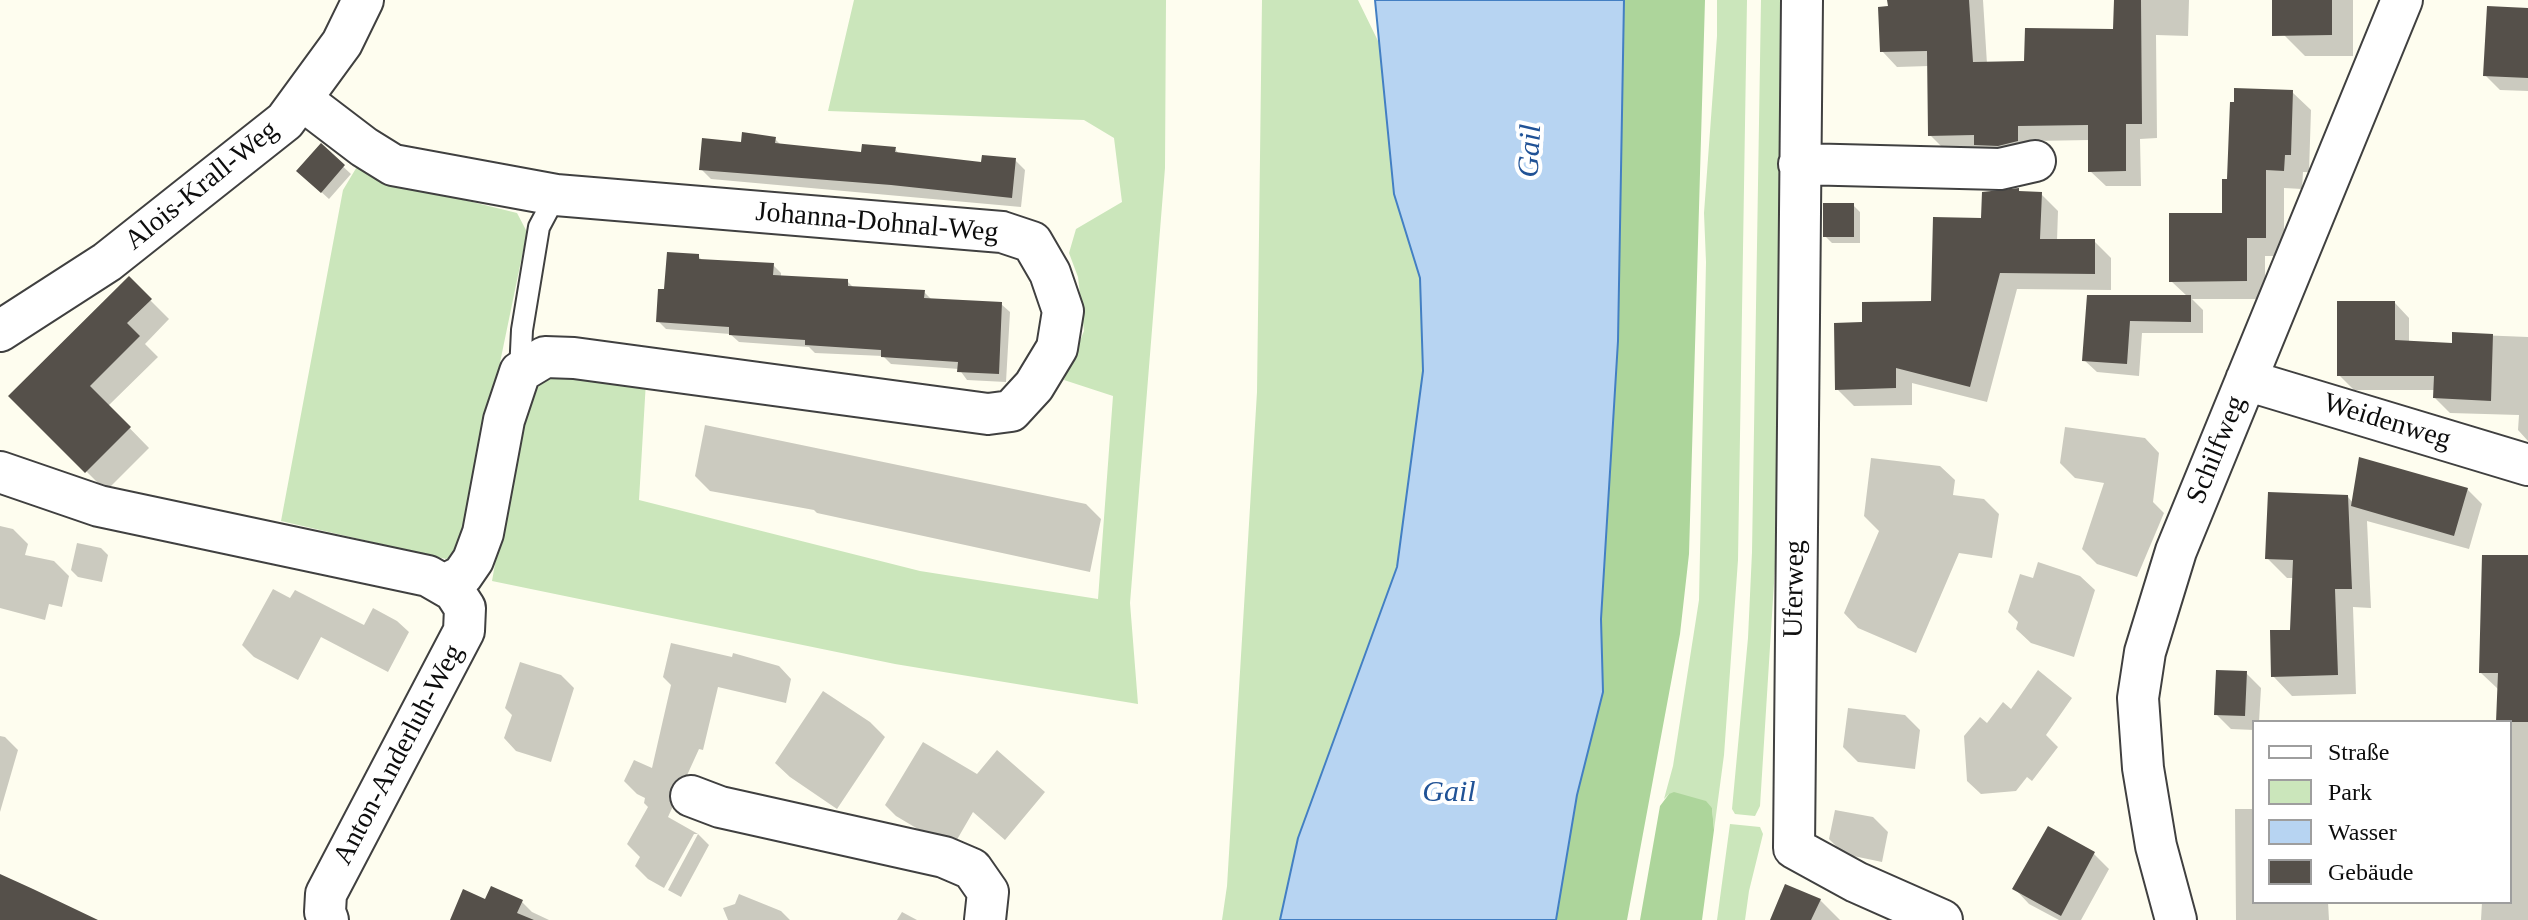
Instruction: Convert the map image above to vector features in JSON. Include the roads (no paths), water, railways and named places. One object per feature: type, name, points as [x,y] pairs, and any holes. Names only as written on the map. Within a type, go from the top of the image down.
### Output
[{"type":"street","name":"Alois-Krall-Weg","points":[[0,331],[107,262],[285,121],[342,43],[363,0]]},
{"type":"street","name":"Uferweg","points":[[1802,0],[1794,848],[1856,882],[1933,918]]},
{"type":"street","name":"Schilfweg","points":[[2176,920],[2156,846],[2143,768],[2138,698],[2145,652],[2176,551],[2402,0]]},
{"type":"street","name":"Johanna-Dohnal-Weg","points":[[301,99],[393,165],[556,195],[1002,232],[1032,242],[1050,273],[1063,311],[1057,348],[1034,386],[1011,411],[988,414],[574,358],[545,357],[520,372]]},
{"type":"street","points":[[1799,164],[2000,169],[2035,161]]},
{"type":"street","points":[[0,472],[99,506],[428,576],[449,588],[473,560],[483,533],[504,420],[520,372]]},
{"type":"street","name":"Weidenweg","points":[[2246,380],[2528,465]]},
{"type":"street","name":"Anton-Anderluh-Weg","points":[[328,920],[326,894],[464,631],[465,608],[449,588]]},
{"type":"street","points":[[691,796],[720,807],[944,857],[972,869],[988,892],[985,920]]},
{"type":"lane","points":[[520,372],[522,330],[539,227],[556,195]]},
{"type":"water","name":"Gail","points":[[1375,0],[1624,0],[1618,341],[1601,619],[1603,692],[1577,795],[1556,920],[1280,920],[1298,838],[1397,567],[1423,371],[1420,278],[1394,194]]}]
